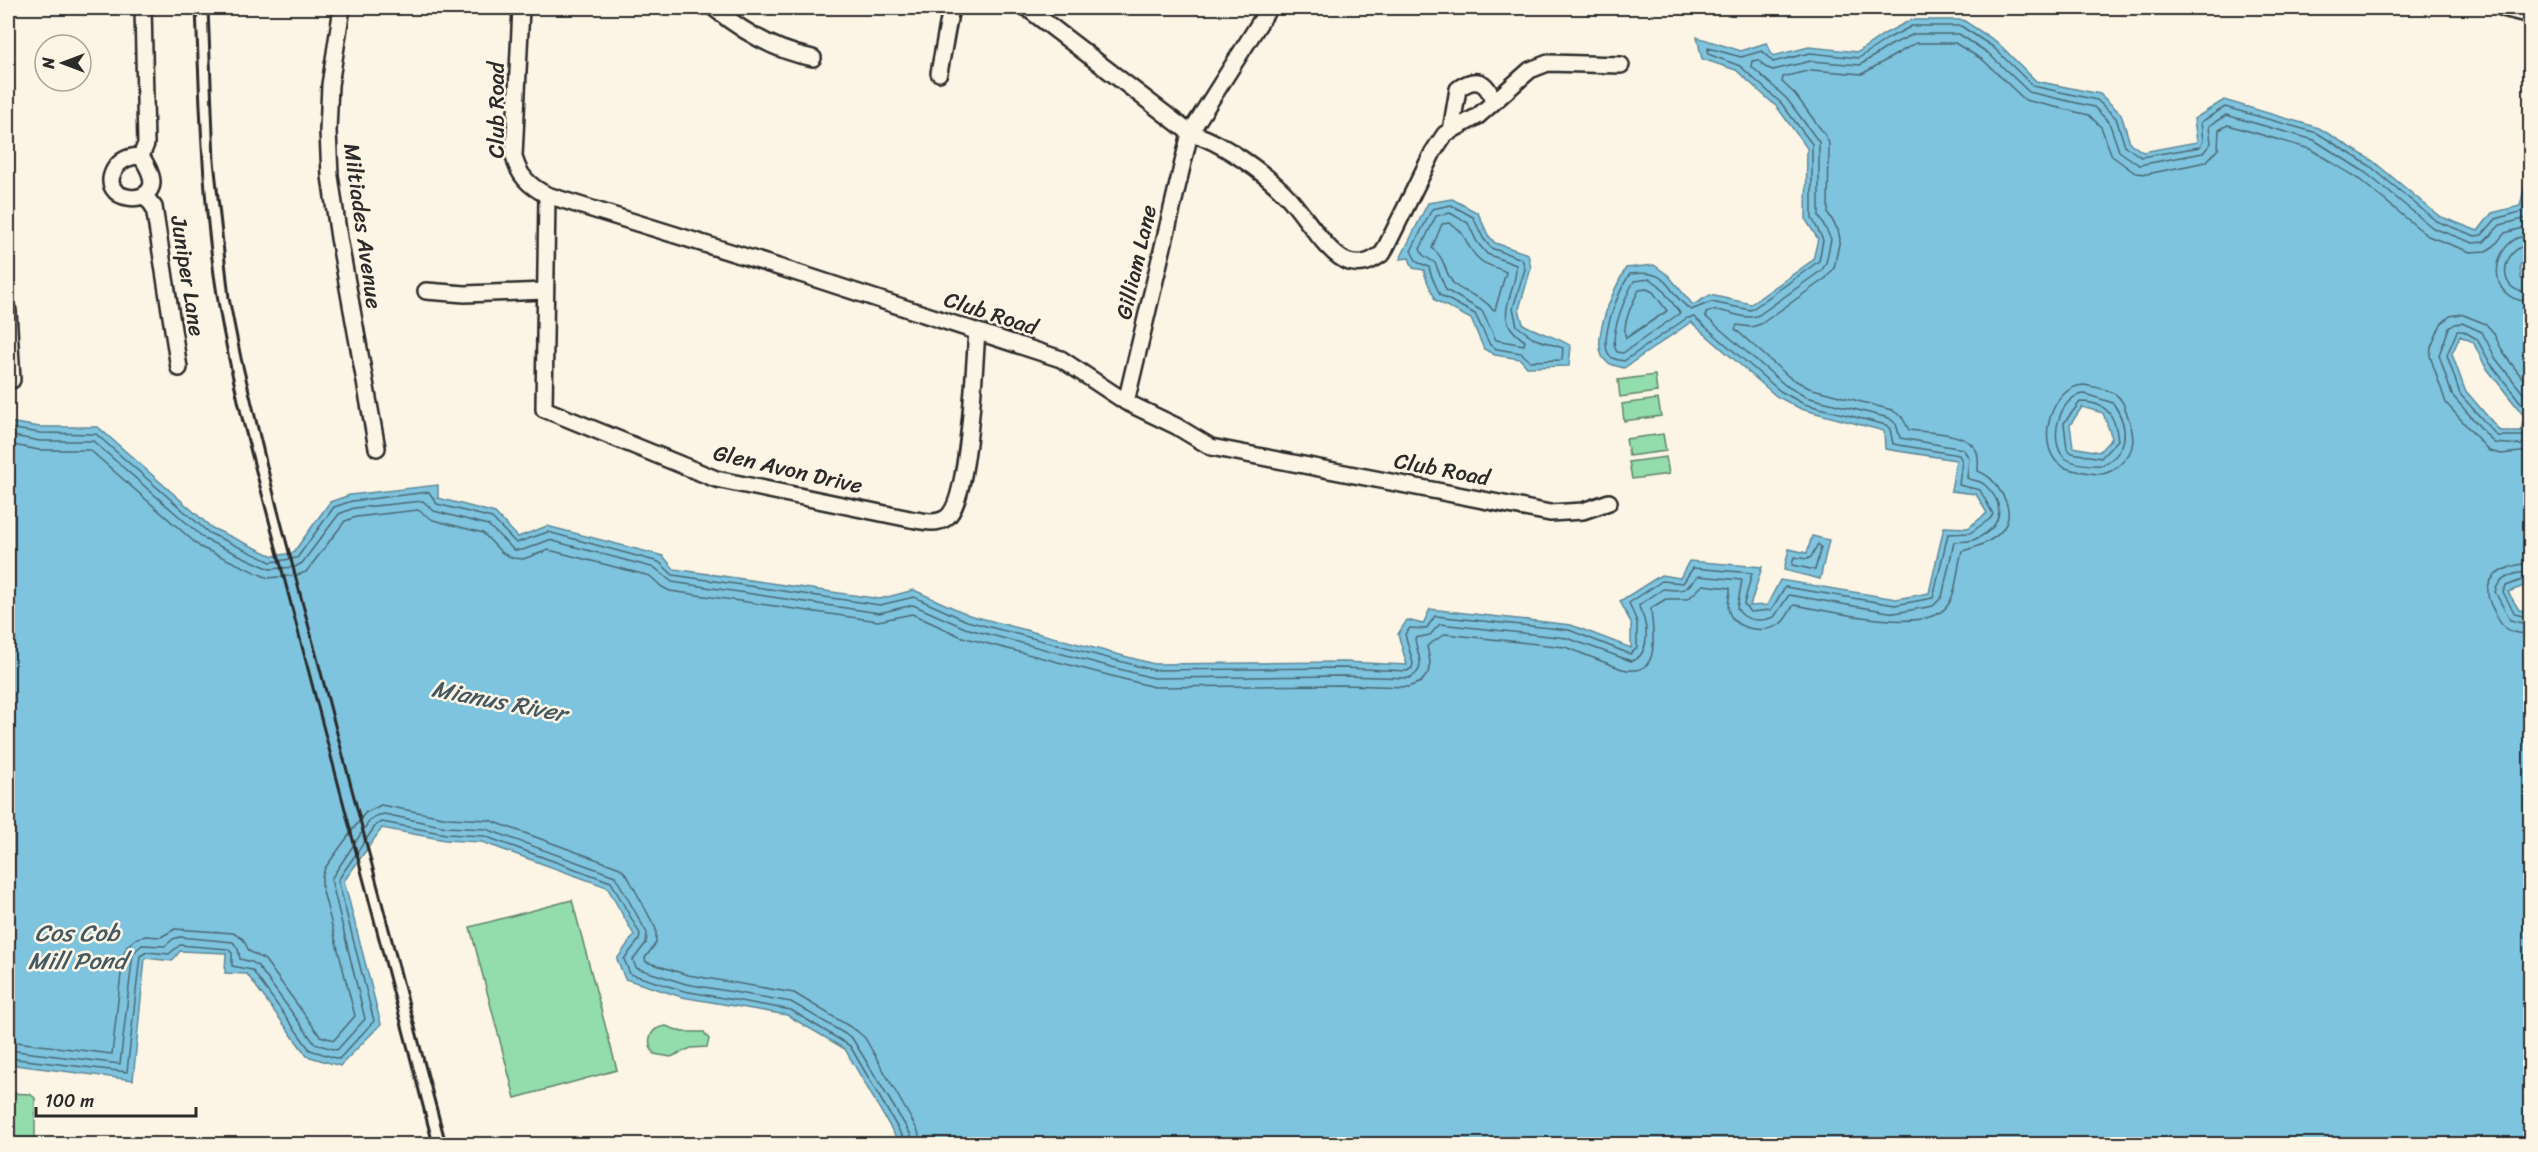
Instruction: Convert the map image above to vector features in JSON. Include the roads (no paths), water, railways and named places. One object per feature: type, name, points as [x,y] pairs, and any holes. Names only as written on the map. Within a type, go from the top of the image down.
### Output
[{"type":"street","name":"Juniper Lane","points":[[141,156],[146,144],[143,8]]},
{"type":"street","name":"Miltiades Avenue","points":[[342,8],[330,85],[327,131],[330,176],[340,250],[377,448]]},
{"type":"street","name":"Club Road","points":[[521,8],[514,156],[522,176],[532,187],[547,195],[1061,359],[1126,402],[1176,426],[1211,447],[1550,513],[1583,511],[1609,502]]},
{"type":"street","points":[[714,8],[770,45],[793,54],[813,58]]},
{"type":"street","points":[[939,73],[951,8]]},
{"type":"street","name":"Gilliam Lane","points":[[1126,402],[1190,133],[1269,8]]},
{"type":"street","points":[[2503,8],[2530,15]]},
{"type":"street","points":[[1037,10],[1190,133],[1206,137],[1255,170],[1285,194],[1334,255],[1349,262],[1369,263],[1383,254],[1433,152],[1445,134],[1478,116],[1530,70],[1548,63],[1621,65]]},
{"type":"street","points":[[1451,131],[1458,89],[1466,83],[1474,81],[1484,84],[1490,90],[1493,101]]},
{"type":"street","name":"Juniper Lane","points":[[133,156],[141,156],[151,174],[151,182],[144,195],[136,199],[118,194],[112,186],[112,176],[117,166],[133,156]]},
{"type":"street","name":"Juniper Lane","points":[[144,195],[154,207],[179,368]]},
{"type":"street","name":"Glen Avon Drive","points":[[547,195],[544,409],[716,479],[814,501],[937,522],[948,517],[955,506],[965,470],[977,332]]},
{"type":"street","points":[[426,291],[465,294],[545,291]]},
{"type":"street","points":[[8,312],[12,380]]},
{"type":"water","points":[[1911,20],[1963,20],[1997,42],[2036,81],[2100,94],[2121,114],[2130,143],[2143,152],[2197,142],[2194,119],[2224,100],[2319,128],[2373,161],[2439,216],[2478,231],[2492,213],[2520,206],[2528,174],[2530,174],[2530,256],[2520,265],[2521,279],[2530,278],[2530,589],[2524,586],[2508,592],[2519,610],[2530,612],[2530,1144],[900,1144],[845,1049],[787,1015],[682,997],[625,979],[617,959],[634,935],[607,887],[482,842],[445,840],[382,828],[344,881],[381,1024],[340,1066],[307,1056],[247,974],[225,973],[226,953],[180,951],[172,961],[145,958],[133,1080],[8,1064],[8,422],[40,427],[98,427],[212,528],[273,556],[293,553],[330,502],[350,495],[438,485],[438,498],[495,513],[518,537],[547,526],[663,556],[674,569],[880,599],[914,590],[969,615],[1154,664],[1344,662],[1407,665],[1398,634],[1407,620],[1423,624],[1430,609],[1571,625],[1631,648],[1631,623],[1620,601],[1661,575],[1680,578],[1689,561],[1762,567],[1750,606],[1767,605],[1780,580],[1896,599],[1929,593],[1944,527],[1968,528],[1987,513],[1976,494],[1951,491],[1956,460],[1885,449],[1884,431],[1801,409],[1776,396],[1691,322],[1624,368],[1605,360],[1600,349],[1602,325],[1606,312],[1626,268],[1654,265],[1668,275],[1693,305],[1710,295],[1751,304],[1813,260],[1818,239],[1806,220],[1807,148],[1777,107],[1736,70],[1702,59],[1697,37],[1741,51],[1766,43],[1773,56],[1809,47],[1858,52],[1884,34]],"holes":[[[2460,336],[2473,342],[2485,366],[2524,416],[2521,431],[2500,431],[2465,390],[2452,354]],[[2082,407],[2103,413],[2112,438],[2099,452],[2073,447],[2070,425]]]},
{"type":"water","points":[[1452,199],[1478,213],[1488,235],[1495,243],[1528,254],[1531,268],[1519,309],[1523,324],[1571,346],[1569,366],[1527,367],[1520,359],[1495,355],[1484,349],[1471,319],[1435,300],[1424,270],[1413,268],[1409,258],[1400,259],[1428,203]]},
{"type":"water","points":[[1812,536],[1829,540],[1820,579],[1784,570],[1789,549],[1807,553]]},
{"type":"railway","points":[[196,8],[202,154],[208,228],[229,360],[242,418],[433,1144]]},
{"type":"railway","points":[[208,8],[214,161],[229,298],[241,358],[276,503],[446,1144]]},
{"type":"water label","name":"Mianus River","points":[[499,701]]},
{"type":"water label","name":"Cos Cob Mill Pond","points":[[77,947]]}]
